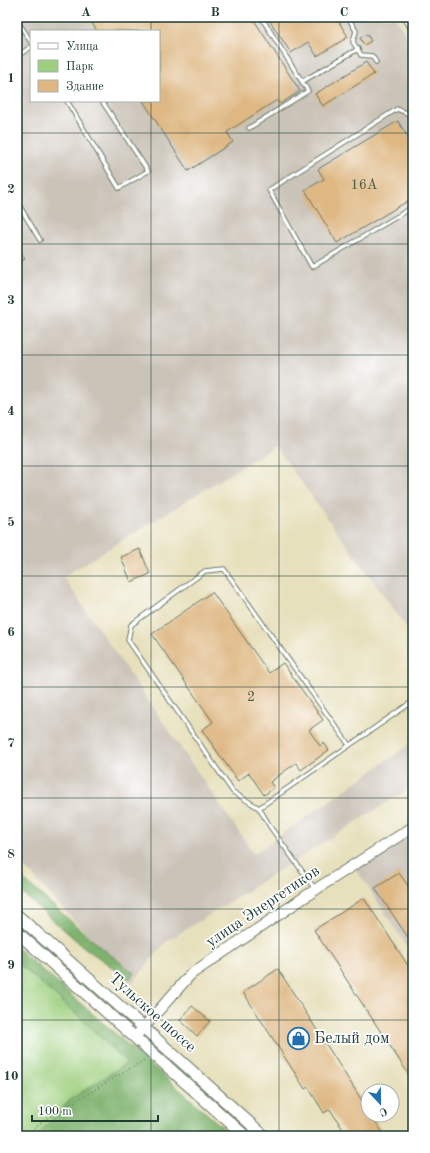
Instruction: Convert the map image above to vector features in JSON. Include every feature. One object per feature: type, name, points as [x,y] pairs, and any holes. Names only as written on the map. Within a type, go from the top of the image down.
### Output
[{"type":"main road","name":"Тульское шоссе","points":[[17,915],[144,1027],[264,1136]]},
{"type":"main road","name":"Тульское шоссе","points":[[17,932],[245,1136]]},
{"type":"street","points":[[406,17],[413,29]]},
{"type":"street","name":"улица Энергетиков","points":[[135,1037],[191,974],[316,889],[413,827]]},
{"type":"lane","points":[[249,128],[308,90],[261,17]]},
{"type":"lane","points":[[348,17],[356,31],[353,42],[361,55],[372,56],[376,62]]},
{"type":"lane","points":[[17,20],[30,40]]},
{"type":"lane","points":[[17,56],[30,48]]},
{"type":"lane","points":[[303,81],[358,48]]},
{"type":"lane","points":[[68,102],[119,188],[148,171],[103,102]]},
{"type":"lane","points":[[413,121],[409,114],[397,109],[269,190],[312,267],[413,207]]},
{"type":"lane","points":[[17,202],[40,240]]},
{"type":"lane","points":[[316,889],[271,828],[259,808],[233,792],[128,640],[131,625],[205,571],[224,570],[349,745]]},
{"type":"lane","points":[[259,808],[409,704],[413,709]]},
{"type":"path","points":[[25,1136],[47,1118],[154,1054]]},
{"type":"shaded area","points":[[17,17],[395,17],[413,46],[413,636],[275,446],[63,577],[254,854],[413,742],[413,786],[166,942],[132,983],[17,859]]},
{"type":"shaded area","points":[[413,832],[413,956],[363,879],[355,870]]},
{"type":"green space","points":[[17,874],[98,945],[134,973],[129,979],[85,948],[17,889]]},
{"type":"green space","points":[[17,948],[231,1136],[37,1136],[71,1099],[127,1063],[86,1023],[17,962]]},
{"type":"green space","points":[[17,962],[86,1023],[128,1063],[71,1099],[37,1136],[17,1136]]},
{"type":"building","points":[[88,17],[252,17],[300,91],[280,104],[277,100],[227,132],[233,142],[188,171],[144,102],[160,102],[160,30],[96,30]]},
{"type":"building","points":[[267,17],[336,17],[348,37],[317,56],[308,42],[291,53]]},
{"type":"building","points":[[367,34],[371,41],[364,45],[360,38]]},
{"type":"building","points":[[366,62],[374,74],[323,106],[315,94]]},
{"type":"building","points":[[398,121],[413,146],[413,198],[337,243],[305,190],[324,179],[318,169]]},
{"type":"building","points":[[17,246],[25,259],[17,264]]},
{"type":"building","points":[[140,549],[150,574],[131,582],[121,557]]},
{"type":"building","points":[[212,592],[269,673],[283,663],[323,720],[309,730],[320,746],[324,743],[329,750],[301,770],[296,763],[270,782],[274,788],[264,795],[249,773],[238,781],[202,730],[213,722],[152,634]]},
{"type":"building","points":[[399,873],[413,893],[413,945],[375,888]]},
{"type":"building","points":[[364,898],[413,973],[413,1081],[314,930]]},
{"type":"building","name":"Белый дом","points":[[278,969],[360,1097],[360,1123],[376,1123],[385,1136],[347,1136],[330,1109],[324,1113],[308,1087],[305,1089],[243,992]]},
{"type":"building","points":[[192,1006],[210,1021],[197,1036],[180,1020]]},
{"type":"place","name":"Белый дом","points":[[298,1039]]}]
